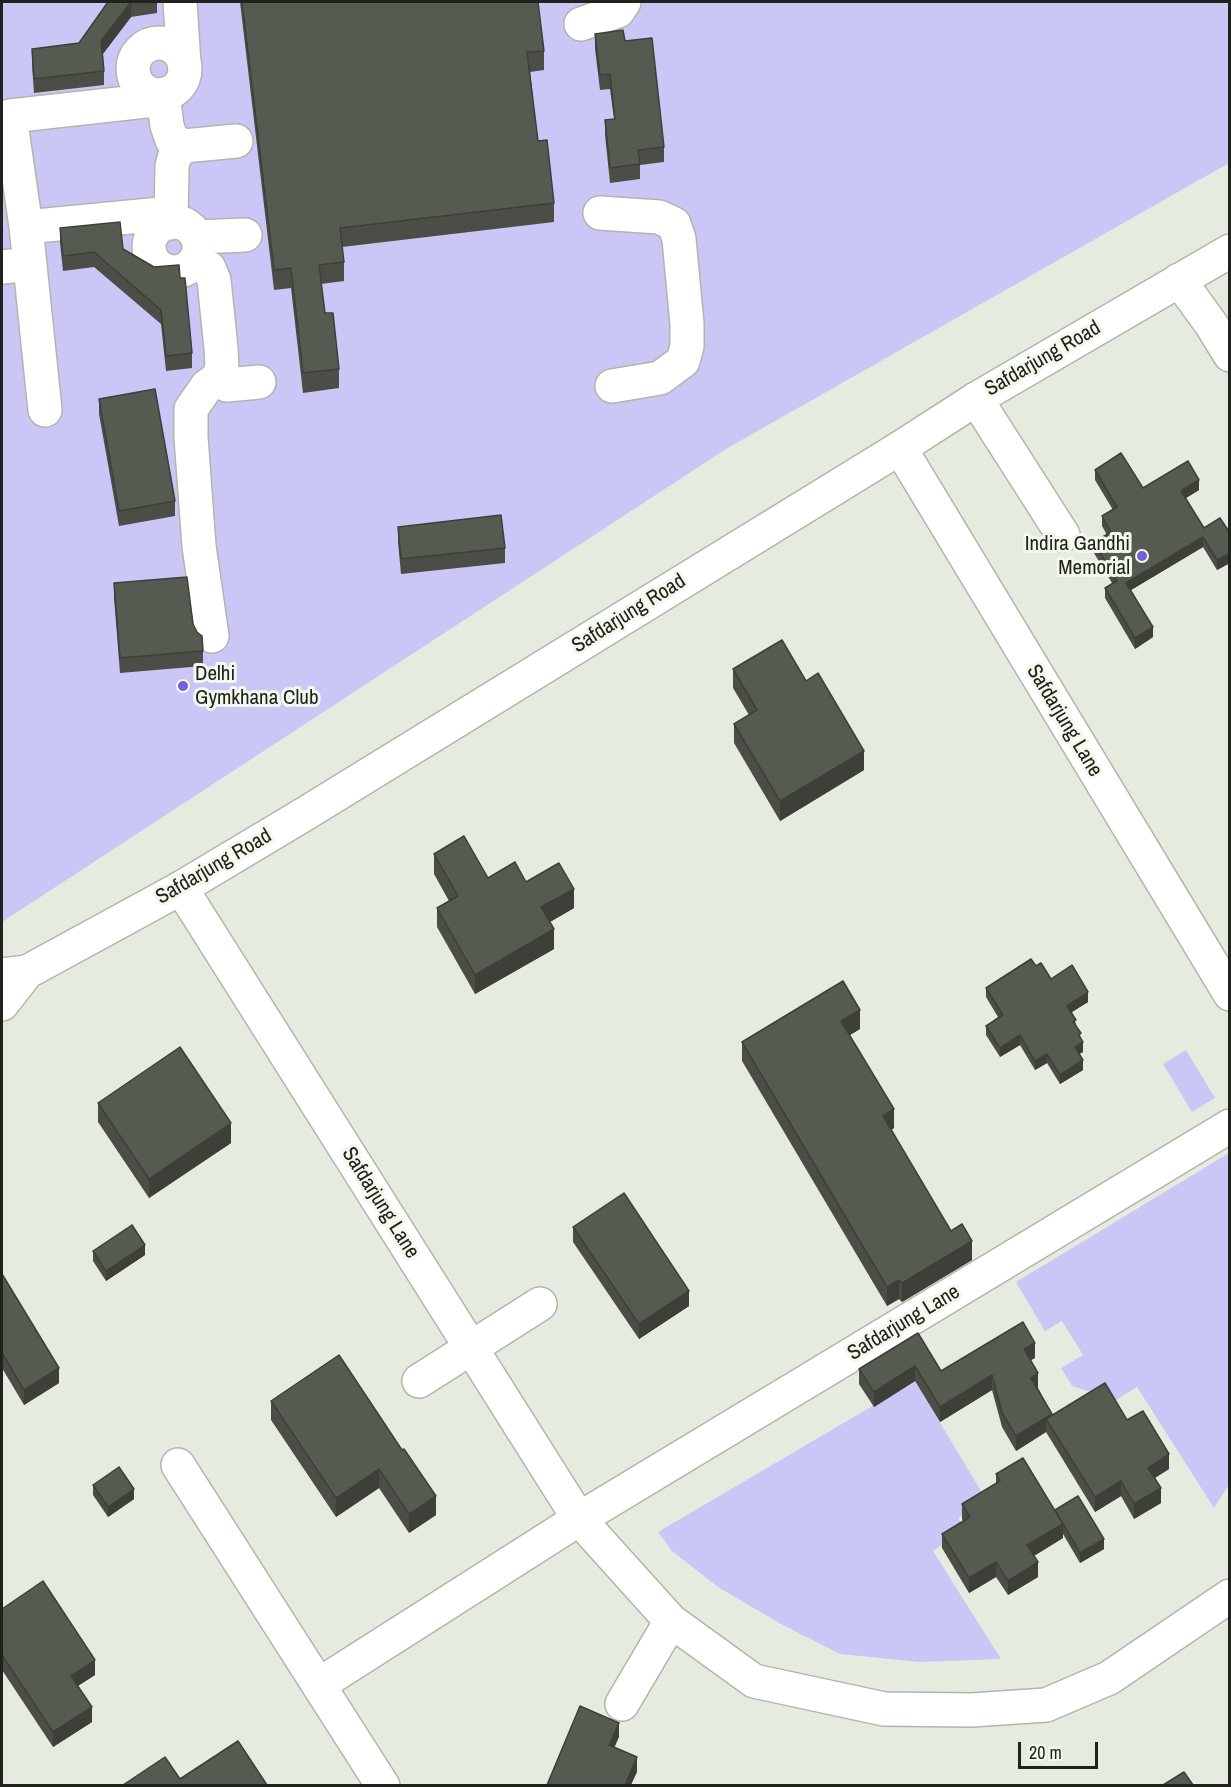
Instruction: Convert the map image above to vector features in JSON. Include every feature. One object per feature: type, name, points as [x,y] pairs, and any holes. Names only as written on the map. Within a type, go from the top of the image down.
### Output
[{"type":"street","points":[[45,410],[16,266],[26,226],[6,109],[163,97],[178,87],[184,72],[180,2]]},
{"type":"street","points":[[581,24],[618,11],[624,2]]},
{"type":"street","points":[[163,97],[147,92],[135,80],[133,72],[137,54],[151,44],[160,43],[176,50],[184,64]]},
{"type":"street","points":[[163,97],[167,126],[172,140],[184,146],[236,141]]},
{"type":"street","points":[[184,146],[175,155],[172,166],[184,233],[209,268],[214,280],[221,348],[222,369],[217,379],[207,386],[191,409],[190,437],[198,546],[212,636]]},
{"type":"street","points":[[600,213],[659,217],[674,224],[679,239],[687,324],[687,346],[683,361],[660,378],[612,386]]},
{"type":"street","points":[[26,226],[245,235]]},
{"type":"street","name":"Safdarjung Road","points":[[2,1004],[14,973],[181,888],[900,448],[976,399],[1230,251]]},
{"type":"street","points":[[1179,280],[1230,355]]},
{"type":"street","points":[[217,379],[227,385],[259,382]]},
{"type":"street","points":[[976,399],[1063,535]]},
{"type":"street","name":"Safdarjung Lane","points":[[900,448],[1230,994]]},
{"type":"street","name":"Safdarjung Lane","points":[[181,888],[579,1519],[671,1621],[754,1681],[884,1709],[972,1710],[1046,1705],[1109,1678],[1230,1596]]},
{"type":"street","name":"Safdarjung Lane","points":[[320,1684],[579,1519],[1230,1126]]},
{"type":"street","points":[[419,1381],[540,1304]]},
{"type":"street","points":[[178,1465],[383,1785]]},
{"type":"street","points":[[622,1704],[671,1621]]},
{"type":"shaded area","name":"Delhi Gymkhana Club","points":[[2,2],[1229,2],[1229,163],[726,449],[2,922]]},
{"type":"shaded area","points":[[1186,1050],[1215,1098],[1192,1112],[1163,1064]]},
{"type":"shaded area","points":[[1229,1153],[1230,1483],[1214,1508],[1137,1387],[1116,1400],[1072,1386],[1061,1368],[1083,1355],[1062,1321],[1045,1331],[1016,1282]]},
{"type":"shaded area","points":[[915,1381],[987,1501],[958,1518],[965,1530],[933,1551],[1001,1659],[920,1662],[840,1654],[781,1624],[718,1587],[672,1551],[658,1532]]},
{"type":"building","points":[[108,2],[131,2],[101,41],[104,71],[34,79],[32,49],[79,43]]},
{"type":"building","points":[[242,2],[538,2],[544,51],[527,52],[538,141],[547,140],[554,203],[340,228],[344,262],[319,265],[325,313],[333,313],[339,369],[303,373],[291,268],[274,270]]},
{"type":"building","points":[[623,30],[625,41],[652,38],[664,147],[638,150],[640,164],[610,168],[605,120],[615,119],[610,74],[600,75],[595,34]]},
{"type":"building","points":[[120,222],[123,249],[154,267],[179,265],[180,278],[185,278],[192,353],[166,356],[161,310],[94,252],[63,256],[60,228]]},
{"type":"building","points":[[155,389],[175,501],[119,511],[99,399]]},
{"type":"building","name":"Indira Gandhi Memorial","points":[[1121,453],[1143,488],[1188,461],[1199,480],[1181,491],[1204,528],[1220,518],[1230,533],[1230,553],[1217,560],[1203,537],[1126,583],[1153,627],[1135,638],[1105,588],[1117,581],[1094,542],[1111,532],[1102,516],[1117,507],[1095,470]]},
{"type":"building","points":[[501,515],[505,548],[401,559],[398,527]]},
{"type":"building","points":[[187,577],[193,624],[202,636],[203,651],[120,658],[114,583]]},
{"type":"building","points":[[782,640],[806,681],[818,673],[864,751],[780,801],[734,724],[757,710],[733,669]]},
{"type":"building","points":[[464,836],[488,878],[515,862],[526,882],[559,863],[574,889],[541,907],[554,929],[475,975],[437,908],[458,896],[434,854]]},
{"type":"building","points":[[1031,959],[1036,966],[1041,963],[1051,979],[1072,965],[1088,992],[1067,1006],[1076,1020],[1073,1022],[1081,1033],[1079,1035],[1083,1042],[1075,1047],[1083,1060],[1060,1075],[1047,1054],[1035,1061],[1020,1035],[1000,1048],[986,1026],[1003,1015],[986,988]]},
{"type":"building","points":[[843,981],[860,1010],[841,1021],[894,1109],[883,1116],[951,1231],[962,1224],[972,1241],[902,1283],[899,1280],[887,1287],[742,1042]]},
{"type":"building","points":[[180,1047],[231,1123],[149,1179],[98,1103]]},
{"type":"building","points":[[624,1193],[689,1291],[639,1324],[573,1227]]},
{"type":"building","points":[[132,1225],[145,1245],[106,1271],[93,1251]]},
{"type":"building","points":[[2,1274],[59,1368],[24,1390],[2,1353]]},
{"type":"building","points":[[1023,1322],[1035,1343],[1024,1349],[1038,1373],[1031,1378],[1052,1414],[1016,1436],[1002,1413],[992,1375],[940,1407],[915,1366],[874,1392],[859,1369],[918,1333],[941,1371]]},
{"type":"building","points":[[339,1355],[402,1450],[404,1449],[436,1496],[409,1514],[379,1469],[336,1498],[271,1401]]},
{"type":"building","points":[[1105,1383],[1127,1420],[1143,1411],[1169,1454],[1148,1468],[1161,1488],[1134,1504],[1121,1481],[1095,1497],[1046,1419]]},
{"type":"building","points":[[1023,1458],[1063,1524],[1027,1545],[1038,1562],[1008,1581],[996,1562],[969,1578],[942,1534],[970,1517],[962,1504],[1000,1481],[996,1474]]},
{"type":"building","points":[[119,1467],[134,1489],[108,1507],[93,1485]]},
{"type":"building","points":[[1078,1496],[1104,1539],[1080,1553],[1055,1510]]},
{"type":"building","points":[[43,1581],[95,1660],[71,1676],[92,1707],[53,1732],[2,1655],[2,1609]]},
{"type":"building","points":[[580,1706],[619,1723],[609,1745],[637,1757],[625,1785],[547,1785]]},
{"type":"building","points":[[238,1741],[267,1785],[123,1785],[165,1757],[180,1779]]},
{"type":"building","points":[[1184,1772],[1193,1785],[1163,1785]]},
{"type":"place","name":"Indira Gandhi Memorial","points":[[1142,556]]},
{"type":"place","name":"Delhi Gymkhana Club","points":[[183,686]]}]
